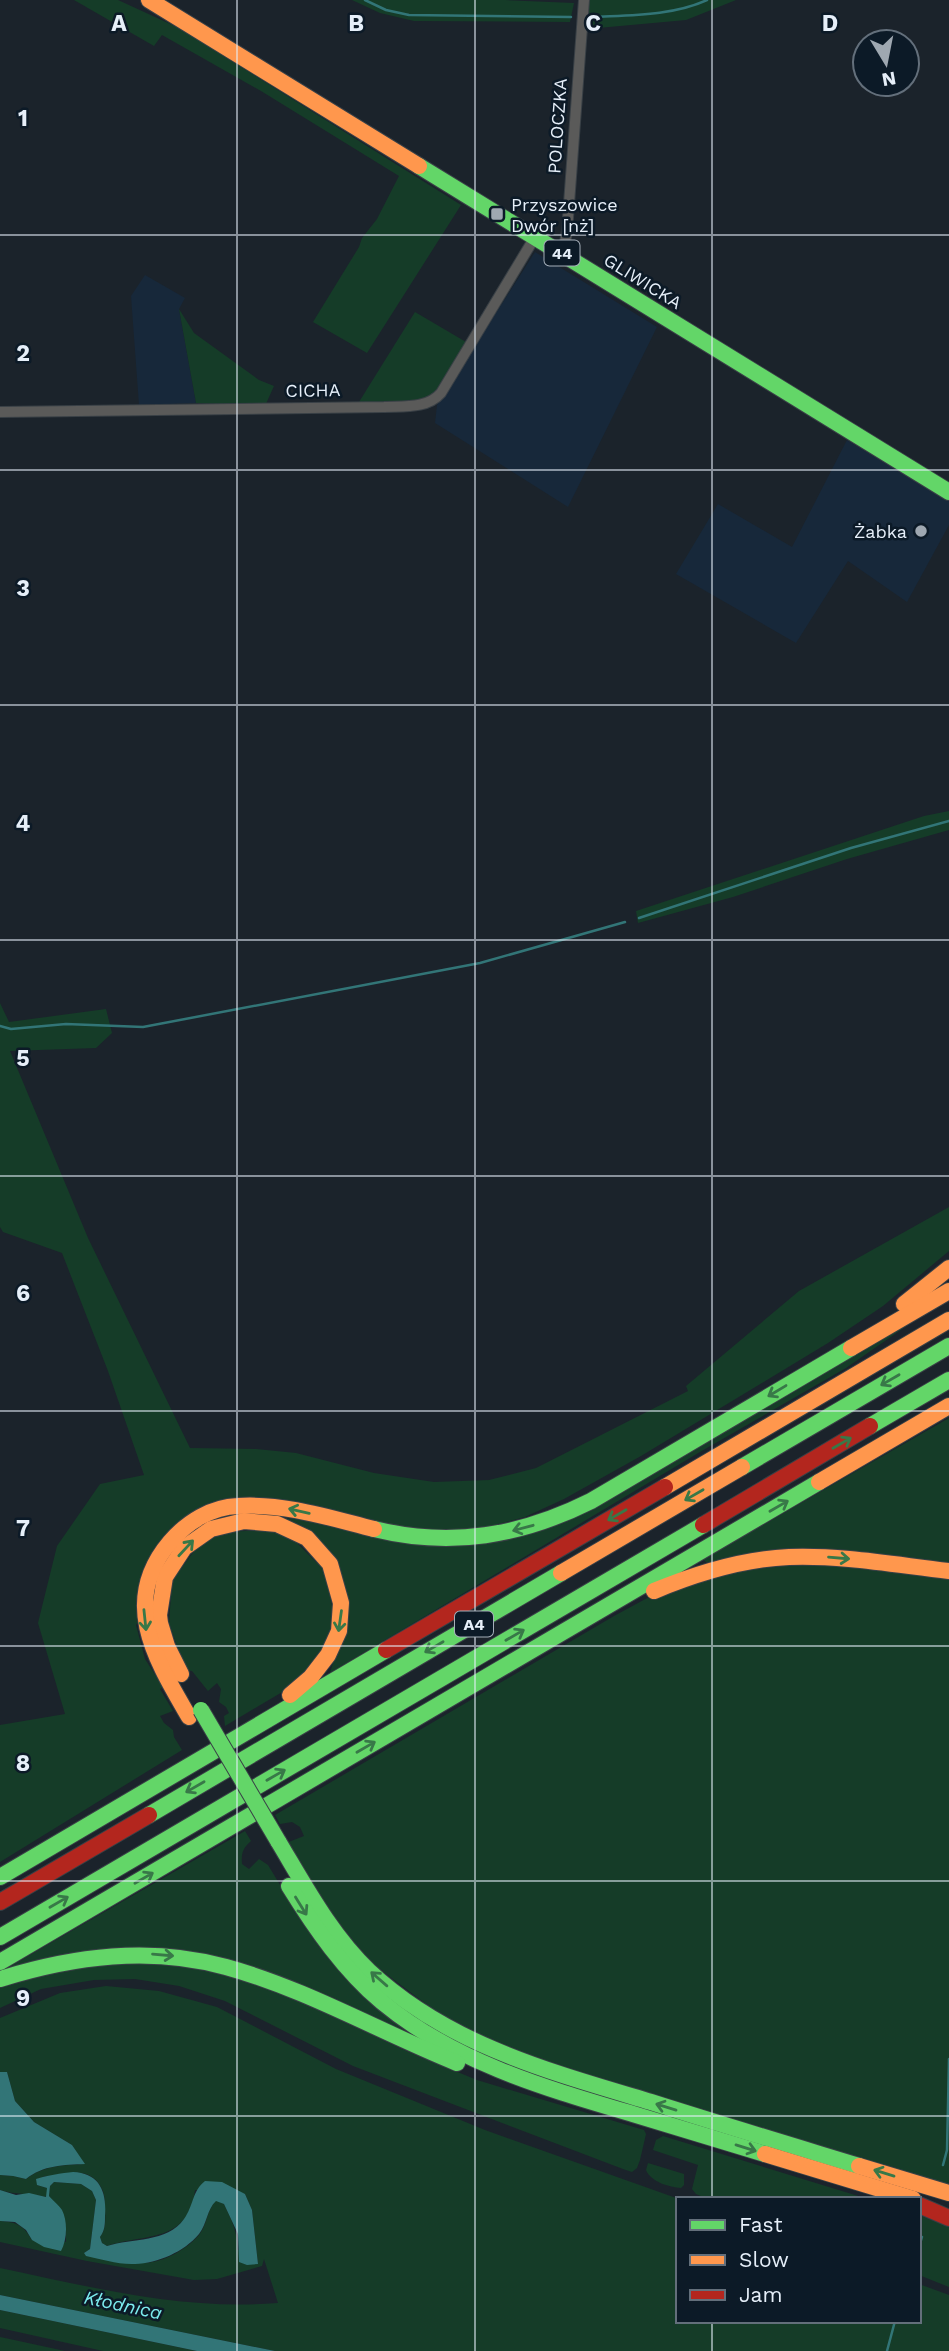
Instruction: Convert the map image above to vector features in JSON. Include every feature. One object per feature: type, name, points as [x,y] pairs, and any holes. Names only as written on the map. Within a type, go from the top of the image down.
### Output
[{"type":"main road","name":"GLIWICKA","points":[[147,0],[949,492]]},
{"type":"main road","points":[[835,1356],[949,1268]]},
{"type":"main road","points":[[563,2093],[490,2066],[431,2037],[383,2002],[325,1942],[272,1844],[195,1713],[153,1651],[147,1634],[144,1601],[152,1568],[160,1553],[183,1527],[199,1516],[227,1505],[261,1504],[424,1538],[482,1537],[510,1532],[563,1515],[949,1291]]},
{"type":"main road","points":[[0,1877],[949,1320]]},
{"type":"main road","name":"A4","points":[[0,1902],[949,1346]]},
{"type":"main road","name":"A4","points":[[0,1937],[949,1380]]},
{"type":"main road","points":[[0,1962],[949,1406]]},
{"type":"main road","points":[[195,1713],[161,1626],[160,1601],[173,1562],[191,1541],[233,1521],[265,1520],[299,1533],[324,1556],[335,1579],[342,1609],[340,1627],[328,1657],[307,1682],[233,1740]]},
{"type":"main road","points":[[572,1627],[665,1586],[722,1568],[768,1559],[833,1558],[949,1571]]},
{"type":"main road","points":[[272,1844],[367,1969],[412,2007],[461,2037],[554,2073],[949,2193]]},
{"type":"main road","points":[[0,1979],[66,1961],[100,1956],[154,1954],[219,1964],[305,1995],[415,2047],[484,2074],[563,2093],[906,2197]]},
{"type":"main road","points":[[889,2192],[900,2197]]},
{"type":"main road","points":[[921,2203],[949,2209]]},
{"type":"main road","points":[[921,2204],[949,2218]]},
{"type":"street","name":"POLOCZKA","points":[[563,254],[584,0]]},
{"type":"street","name":"CICHA","points":[[0,412],[395,407],[429,403],[441,393],[535,237]]},
{"type":"shaded area","points":[[74,0],[118,0],[179,28],[461,205],[367,353],[313,322],[362,238],[377,219],[399,176],[261,91],[162,35],[154,46]]},
{"type":"shaded area","points":[[352,0],[574,3],[570,22],[414,21],[380,13]]},
{"type":"shaded area","points":[[588,0],[736,0],[686,20],[587,29]]},
{"type":"shaded area","points":[[535,252],[657,327],[568,507],[435,423],[437,405]]},
{"type":"shaded area","points":[[145,275],[185,298],[179,309],[196,403],[139,405],[131,296]]},
{"type":"shaded area","points":[[179,309],[194,333],[259,380],[274,386],[265,406],[196,403]]},
{"type":"shaded area","points":[[415,312],[466,342],[434,397],[415,403],[359,402]]},
{"type":"shaded area","points":[[847,440],[949,501],[949,525],[907,602],[848,561],[796,643],[676,574],[718,504],[792,547]]},
{"type":"shaded area","points":[[949,811],[949,830],[847,859],[733,897],[638,923],[636,911],[924,816]]},
{"type":"shaded area","points":[[0,1003],[9,1022],[106,1009],[112,1033],[96,1048],[10,1051],[88,1238],[190,1448],[256,1449],[296,1453],[374,1473],[434,1482],[489,1480],[536,1468],[688,1391],[686,1386],[799,1291],[949,1207],[949,1251],[883,1306],[828,1343],[641,1456],[564,1499],[525,1517],[479,1529],[422,1531],[230,1498],[136,1625],[145,1659],[163,1687],[160,1689],[173,1711],[160,1716],[173,1730],[182,1750],[0,1862],[0,1725],[65,1714],[38,1623],[57,1546],[100,1484],[144,1475],[108,1371],[62,1253],[3,1232],[0,1227]]},
{"type":"shaded area","points":[[908,1325],[846,1368],[330,1673],[349,1607],[285,1518],[497,1540]]},
{"type":"shaded area","points":[[949,1418],[949,1563],[706,1562],[703,1559]]},
{"type":"shaded area","points":[[269,1530],[293,1539],[325,1571],[334,1616],[322,1656],[284,1691],[225,1726],[224,1716],[229,1713],[219,1702],[221,1689],[217,1683],[208,1691],[192,1671],[185,1670],[169,1623],[172,1581],[197,1547],[222,1532]]},
{"type":"shaded area","points":[[810,1563],[949,1577],[949,2185],[546,2063],[458,2028],[374,1965],[337,1923],[286,1843],[304,1836],[300,1827],[292,1822],[280,1824],[275,1815],[651,1596],[726,1572]]},
{"type":"shaded area","points":[[245,1831],[251,1841],[243,1851],[242,1864],[249,1869],[259,1859],[268,1865],[302,1921],[426,2040],[202,1954],[7,1968]]},
{"type":"shaded area","points":[[174,1963],[267,1986],[409,2052],[477,2080],[644,2130],[646,2134],[637,2168],[632,2172],[623,2169],[353,2066],[225,2001],[179,1986],[135,1979],[94,1980],[41,1989],[0,2008],[0,1988],[73,1966]]},
{"type":"shaded area","points":[[106,1986],[159,1991],[217,2007],[336,2069],[485,2130],[676,2198],[676,2323],[921,2323],[921,2285],[949,2295],[949,2351],[275,2351],[0,2295],[0,2268],[138,2296],[208,2304],[278,2303],[264,2259],[262,2266],[217,2279],[194,2280],[0,2242],[0,2221],[19,2226],[32,2240],[66,2242],[65,2221],[49,2196],[50,2186],[54,2182],[81,2184],[92,2191],[96,2200],[90,2249],[84,2253],[138,2263],[167,2257],[182,2250],[199,2235],[216,2200],[224,2204],[231,2220],[237,2249],[258,2264],[252,2210],[245,2194],[195,2190],[184,2220],[174,2228],[150,2237],[107,2246],[102,2243],[100,2237],[105,2222],[104,2195],[96,2180],[90,2176],[77,2173],[44,2176],[37,2185],[47,2188],[47,2197],[0,2190],[0,2175],[26,2179],[46,2169],[84,2164],[72,2145],[34,2122],[15,2101],[7,2072],[0,2072],[0,2018],[60,1993]]},
{"type":"shaded area","points":[[0,2072],[7,2072],[15,2101],[34,2122],[72,2145],[85,2164],[47,2168],[26,2179],[0,2175]]},
{"type":"shaded area","points":[[663,2136],[861,2197],[703,2197],[692,2189],[698,2165],[653,2150],[656,2140]]},
{"type":"shaded area","points":[[648,2163],[684,2174],[684,2185],[681,2188],[656,2181],[646,2170]]},
{"type":"shaded area","points":[[73,2172],[89,2176],[103,2191],[105,2222],[100,2237],[102,2243],[107,2246],[159,2236],[177,2227],[205,2181],[222,2182],[245,2194],[252,2210],[258,2264],[247,2265],[239,2262],[238,2234],[224,2204],[216,2201],[202,2230],[186,2246],[161,2259],[135,2264],[86,2256],[84,2253],[90,2249],[96,2200],[92,2191],[81,2184],[54,2182],[50,2186],[49,2196],[62,2210],[66,2225],[61,2251],[44,2247],[32,2240],[26,2230],[15,2222],[0,2221],[0,2190],[16,2195],[29,2193],[46,2197],[47,2188],[37,2185],[36,2179]]},
{"type":"shaded area","points":[[921,2216],[949,2227],[949,2287],[921,2276]]},
{"type":"shaded area","points":[[0,2295],[275,2351],[197,2351],[0,2310]]},
{"type":"shaded area","points":[[0,2310],[197,2351],[103,2351],[0,2328]]},
{"type":"shaded area","points":[[0,2337],[5,2338],[65,2351],[0,2351]]},
{"type":"waterway","points":[[365,0],[386,10],[409,15],[571,17]]},
{"type":"waterway","points":[[592,17],[665,12],[707,0]]},
{"type":"waterway","points":[[639,918],[851,848],[949,821]]},
{"type":"waterway","points":[[0,1026],[11,1029],[66,1024],[143,1027],[480,963],[625,922]]},
{"type":"waterway","points":[[943,2165],[947,2150],[949,2059]]},
{"type":"waterway","points":[[887,2351],[894,2323]]},
{"type":"traffic: fast","points":[[419,166],[949,492]]},
{"type":"traffic: fast","points":[[742,1467],[949,1346]]},
{"type":"traffic: fast","points":[[374,1529],[403,1535],[458,1538],[512,1530],[565,1513],[591,1501],[851,1348]]},
{"type":"traffic: fast","points":[[870,1426],[949,1380]]},
{"type":"traffic: fast","points":[[0,1962],[819,1482]]},
{"type":"traffic: fast","points":[[0,1937],[703,1525]]},
{"type":"traffic: fast","points":[[149,1815],[561,1573]]},
{"type":"traffic: fast","points":[[0,1877],[386,1650]]},
{"type":"traffic: fast","points":[[201,1710],[278,1841]]},
{"type":"traffic: fast","points":[[278,1841],[319,1909],[355,1957],[400,1997],[432,2018],[467,2037],[539,2067],[859,2166]]},
{"type":"traffic: fast","points":[[289,1886],[320,1933],[368,1990],[410,2023],[439,2041],[534,2083],[765,2154]]},
{"type":"traffic: fast","points":[[0,1979],[56,1964],[112,1956],[169,1957],[198,1961],[226,1967],[285,1987],[457,2063]]},
{"type":"traffic: slow","points":[[149,0],[419,166]]},
{"type":"traffic: slow","points":[[904,1304],[949,1268]]},
{"type":"traffic: slow","points":[[851,1348],[949,1291]]},
{"type":"traffic: slow","points":[[665,1487],[949,1320]]},
{"type":"traffic: slow","points":[[819,1482],[949,1406]]},
{"type":"traffic: slow","points":[[561,1573],[742,1467]]},
{"type":"traffic: slow","points":[[189,1717],[155,1652],[145,1609],[147,1587],[155,1564],[170,1542],[192,1522],[218,1509],[238,1506],[290,1509],[374,1529]]},
{"type":"traffic: slow","points":[[181,1674],[167,1646],[160,1623],[165,1577],[184,1548],[211,1529],[244,1521],[277,1524],[307,1538],[330,1564],[341,1603],[339,1631],[328,1655],[311,1677],[290,1695]]},
{"type":"traffic: slow","points":[[654,1591],[720,1568],[789,1557],[849,1559],[949,1571]]},
{"type":"traffic: slow","points":[[765,2154],[906,2197]]},
{"type":"traffic: slow","points":[[859,2166],[949,2193]]},
{"type":"traffic: jam","points":[[703,1525],[870,1426]]},
{"type":"traffic: jam","points":[[386,1650],[665,1487]]},
{"type":"traffic: jam","points":[[0,1902],[149,1815]]},
{"type":"traffic: jam","points":[[921,2206],[949,2218]]},
{"type":"place","name":"Przyszowice Dwór [nż]","points":[[497,214]]},
{"type":"place","name":"Żabka","points":[[921,531]]},
{"type":"water label","name":"Kłodnica","points":[[123,2305]]}]
